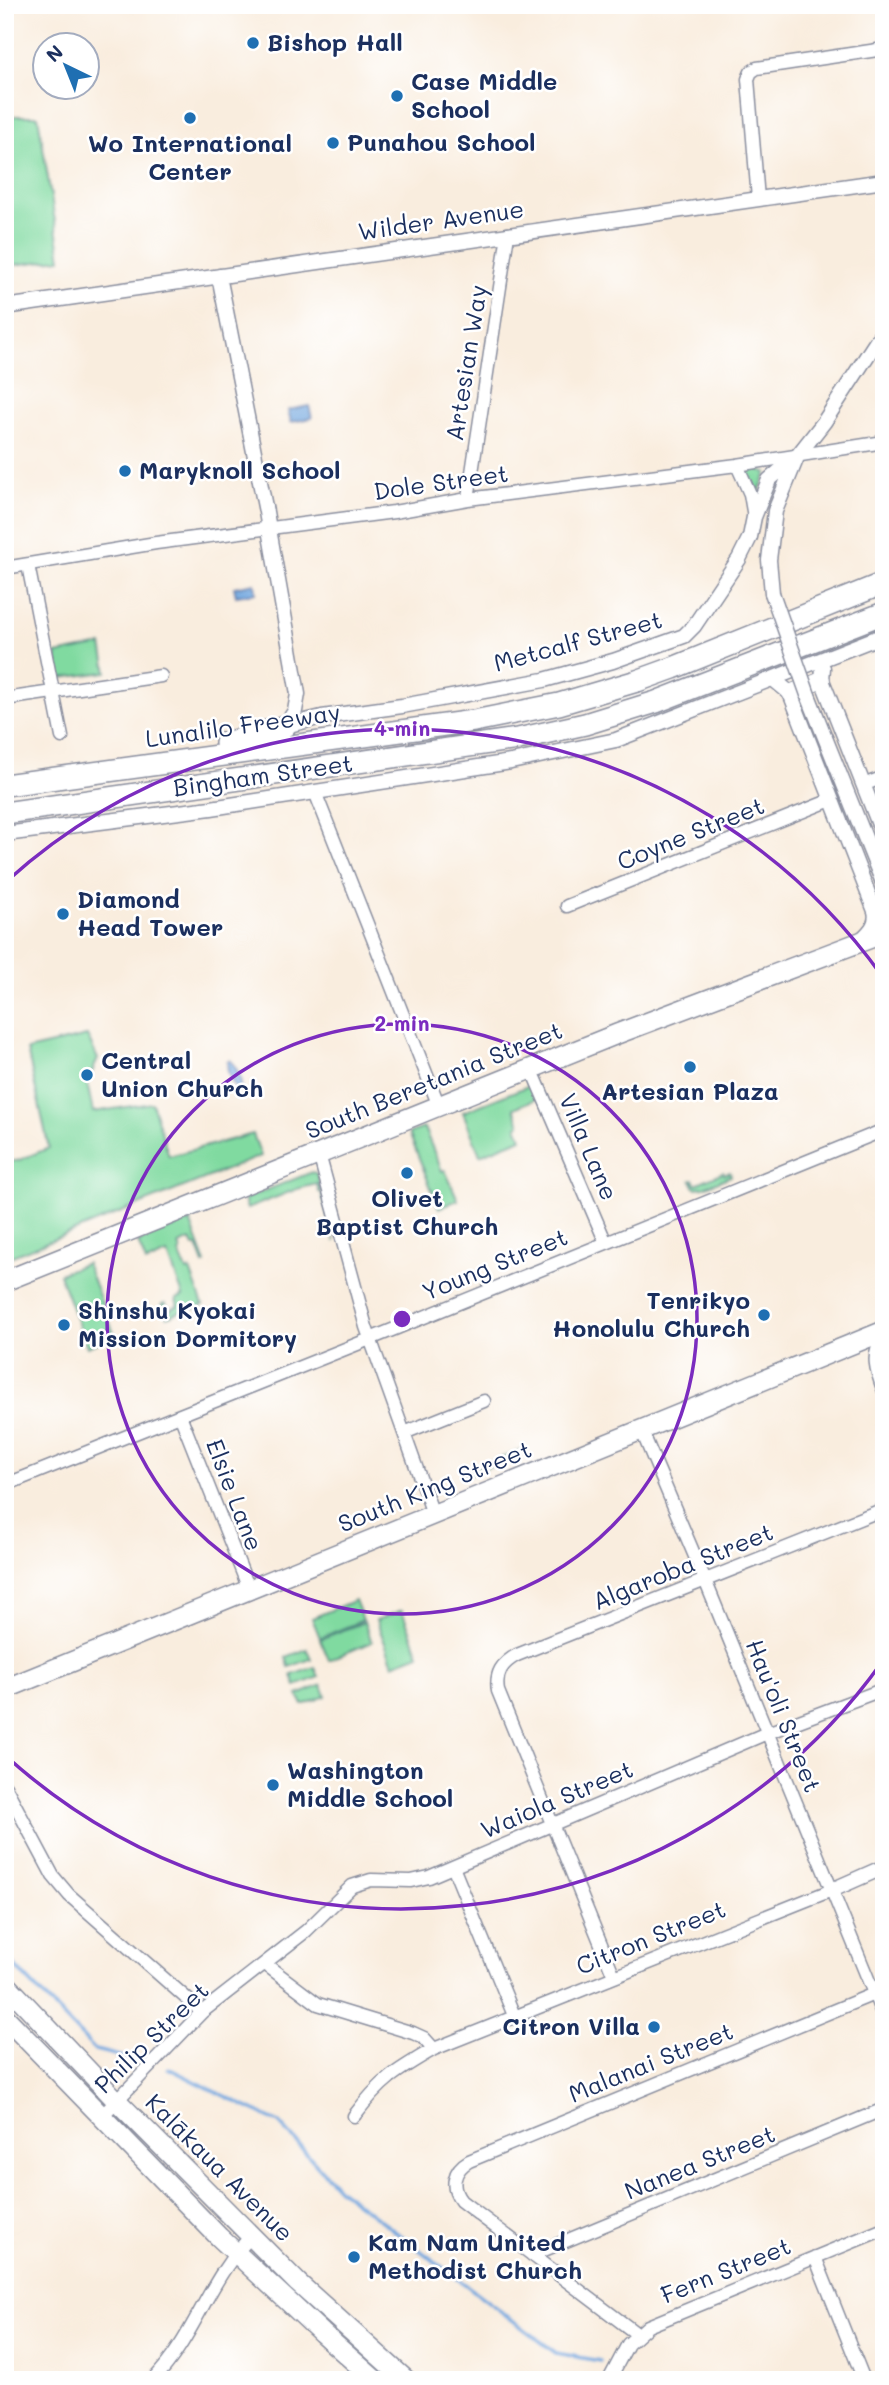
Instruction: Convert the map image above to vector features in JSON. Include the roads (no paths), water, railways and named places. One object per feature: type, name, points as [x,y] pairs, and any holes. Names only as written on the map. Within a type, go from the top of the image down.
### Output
[{"type":"highway","name":"Lunalilo Freeway","points":[[5,785],[474,721],[559,704],[673,668],[884,583]]},
{"type":"highway","points":[[5,813],[518,739],[585,724],[656,702],[881,620]]},
{"type":"highway","points":[[132,767],[285,726]]},
{"type":"main road","points":[[790,693],[822,680]]},
{"type":"main road","name":"South Beretania Street","points":[[5,1281],[531,1068],[884,933]]},
{"type":"main road","name":"South King Street","points":[[5,1689],[641,1429],[884,1333]]},
{"type":"main road","name":"Kalākaua Avenue","points":[[5,1983],[116,2100],[298,2283],[406,2380]]},
{"type":"main road","name":"Kalākaua Avenue","points":[[5,2017],[235,2252],[375,2380]]},
{"type":"street","points":[[758,199],[748,79],[751,72],[757,68],[884,49]]},
{"type":"street","name":"Wilder Avenue","points":[[5,307],[884,181]]},
{"type":"street","name":"Artesian Way","points":[[468,499],[508,234]]},
{"type":"street","points":[[219,276],[298,694],[295,711],[285,726]]},
{"type":"street","name":"Metcalf Street","points":[[285,726],[322,717],[402,706],[544,680],[613,661],[684,636],[694,626],[733,569],[750,537],[754,517],[769,480],[797,455],[824,422],[884,330]]},
{"type":"street","name":"Dole Street","points":[[5,568],[468,499],[737,465],[884,442]]},
{"type":"street","points":[[797,455],[775,511],[769,560],[772,593],[808,695],[884,887]]},
{"type":"street","points":[[737,465],[750,494],[754,517]]},
{"type":"street","points":[[28,565],[62,737]]},
{"type":"street","name":"Bingham Street","points":[[5,834],[211,808],[511,762],[616,740],[825,659],[881,620]]},
{"type":"street","points":[[825,659],[822,680],[884,837]]},
{"type":"street","points":[[5,699],[160,676]]},
{"type":"street","points":[[773,679],[790,693],[876,919],[868,934],[853,945]]},
{"type":"street","points":[[298,694],[322,717]]},
{"type":"street","points":[[863,785],[884,777]]},
{"type":"street","points":[[315,792],[439,1106]]},
{"type":"street","name":"Coyne Street","points":[[567,906],[831,800]]},
{"type":"street","points":[[856,863],[861,871],[884,887]]},
{"type":"street","name":"Villa Lane","points":[[531,1068],[606,1242]]},
{"type":"street","name":"Young Street","points":[[5,1485],[884,1130]]},
{"type":"street","points":[[319,1154],[370,1339],[433,1514]]},
{"type":"street","points":[[884,1333],[877,1346],[875,1359],[876,1371],[884,1391]]},
{"type":"street","points":[[404,1433],[484,1401]]},
{"type":"street","name":"Elsie Lane","points":[[180,1415],[249,1589]]},
{"type":"street","name":"Hau'oli Street","points":[[641,1429],[884,2018]]},
{"type":"street","name":"Algaroba Street","points":[[553,1825],[498,1691],[497,1677],[500,1668],[508,1660],[884,1509]]},
{"type":"street","name":"Waiola Street","points":[[265,1964],[358,1883],[371,1880],[420,1880],[767,1733],[884,1689]]},
{"type":"street","points":[[5,1786],[53,1876],[69,1895],[202,2012]]},
{"type":"street","points":[[553,1825],[614,1976]]},
{"type":"street","points":[[453,1867],[515,2018]]},
{"type":"street","name":"Citron Street","points":[[354,2116],[386,2079],[434,2049],[884,1867]]},
{"type":"street","points":[[265,1964],[318,2004],[413,2033],[424,2038],[434,2049]]},
{"type":"street","name":"Philip Street","points":[[102,2116],[202,2012],[265,1964]]},
{"type":"street","name":"Malanai Street","points":[[532,2255],[461,2201],[455,2192],[454,2181],[457,2171],[469,2161],[874,1994]]},
{"type":"street","name":"Nanea Street","points":[[532,2255],[884,2109]]},
{"type":"street","name":"Fern Street","points":[[636,2334],[648,2326],[884,2230]]},
{"type":"street","points":[[153,2380],[171,2362],[235,2252],[252,2235]]},
{"type":"street","points":[[532,2255],[636,2334],[609,2380]]},
{"type":"street","points":[[815,2257],[864,2380]]},
{"type":"water","points":[[309,406],[312,418],[291,422],[288,410]]},
{"type":"water","points":[[255,583],[256,593],[236,596],[234,587]]},
{"type":"water","points":[[230,1060],[240,1077],[241,1089],[237,1091],[228,1073],[227,1062]]},
{"type":"waterway","points":[[5,1956],[95,2050],[127,2058]]},
{"type":"waterway","points":[[168,2068],[279,2123],[339,2189],[556,2353],[600,2361]]},
{"type":"place","name":"Bishop Hall","points":[[253,43]]},
{"type":"place","name":"Case Middle School","points":[[397,96]]},
{"type":"place","name":"Wo International Center","points":[[190,118]]},
{"type":"place","name":"Punahou School","points":[[333,143]]},
{"type":"place","name":"Maryknoll School","points":[[125,471]]},
{"type":"place","name":"Diamond Head Tower","points":[[63,914]]},
{"type":"place","name":"Artesian Plaza","points":[[690,1067]]},
{"type":"place","name":"Central Union Church","points":[[87,1075]]},
{"type":"place","name":"Olivet Baptist Church","points":[[407,1173]]},
{"type":"place","name":"Tenrikyo Honolulu Church","points":[[764,1315]]},
{"type":"place","name":"Shinshu Kyokai Mission Dormitory","points":[[64,1325]]},
{"type":"place","name":"Washington Middle School","points":[[273,1785]]},
{"type":"place","name":"Citron Villa","points":[[654,2027]]},
{"type":"place","name":"Kam Nam United Methodist Church","points":[[354,2257]]}]
